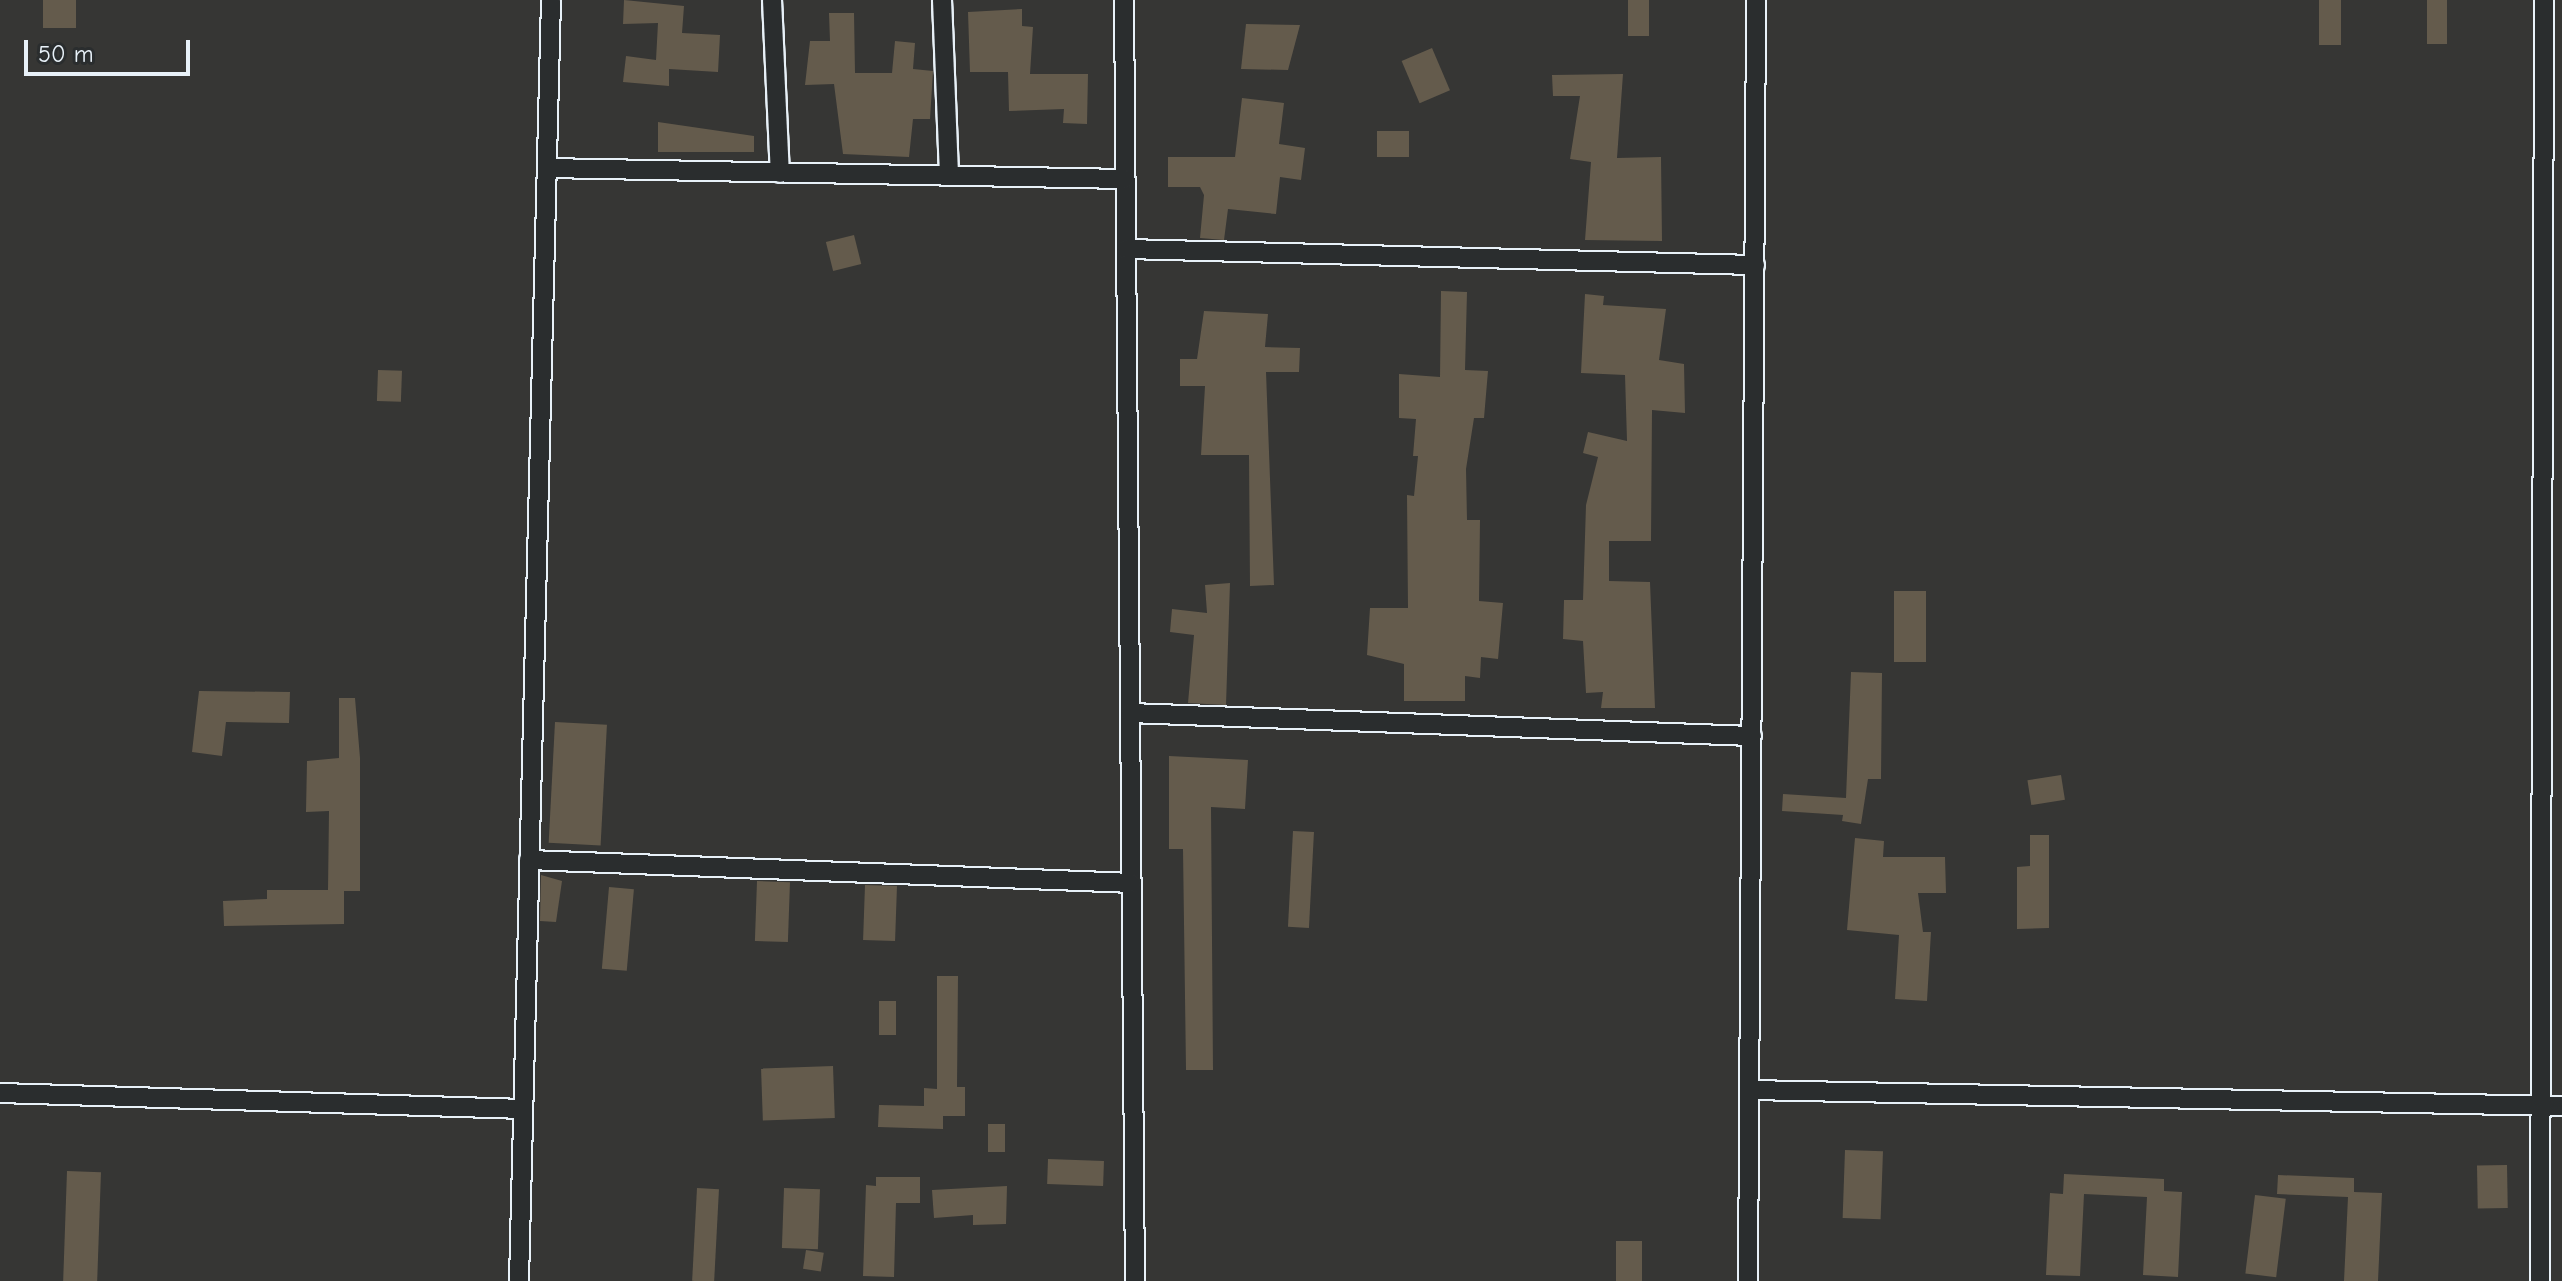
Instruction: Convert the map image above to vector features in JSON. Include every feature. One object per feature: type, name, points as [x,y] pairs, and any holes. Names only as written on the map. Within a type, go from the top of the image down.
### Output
[{"type":"street","points":[[519,1281],[551,0]]},
{"type":"street","points":[[772,0],[780,173]]},
{"type":"street","points":[[942,0],[949,176]]},
{"type":"street","points":[[1124,0],[1135,1281]]},
{"type":"street","points":[[1748,1281],[1756,0]]},
{"type":"street","points":[[2540,1281],[2537,1105],[2544,0]]},
{"type":"street","points":[[547,168],[1125,179]]},
{"type":"street","points":[[1126,249],[1755,265]]},
{"type":"street","points":[[1130,713],[1752,736]]},
{"type":"street","points":[[529,860],[1132,883]]},
{"type":"street","points":[[1749,1090],[2562,1106]]},
{"type":"street","points":[[0,1093],[523,1109]]},
{"type":"building","points":[[43,0],[76,0],[76,28],[43,28]]},
{"type":"building","points":[[624,0],[684,6],[682,33],[720,35],[718,72],[669,69],[669,86],[623,82],[626,56],[656,60],[658,23],[623,24]]},
{"type":"building","points":[[1628,0],[1649,0],[1649,36],[1628,36]]},
{"type":"building","points":[[2319,0],[2341,0],[2341,45],[2319,45]]},
{"type":"building","points":[[2427,0],[2447,0],[2447,44],[2427,44]]},
{"type":"building","points":[[1022,9],[1022,26],[1033,27],[1030,74],[1088,74],[1087,124],[1063,123],[1064,109],[1009,111],[1008,72],[970,72],[968,12]]},
{"type":"building","points":[[829,13],[854,13],[855,73],[892,73],[895,41],[915,43],[913,69],[933,71],[930,119],[913,119],[909,157],[843,154],[834,84],[805,85],[810,41],[830,41]]},
{"type":"building","points":[[1246,24],[1300,25],[1288,70],[1241,69]]},
{"type":"building","points":[[1432,48],[1450,90],[1420,103],[1402,61]]},
{"type":"building","points":[[1623,74],[1617,158],[1661,157],[1662,241],[1585,240],[1591,162],[1570,159],[1580,96],[1553,96],[1552,75]]},
{"type":"building","points":[[1242,98],[1284,103],[1279,144],[1305,148],[1301,180],[1280,177],[1276,214],[1228,209],[1224,240],[1200,238],[1204,195],[1200,187],[1168,187],[1168,157],[1235,157]]},
{"type":"building","points":[[658,122],[754,136],[754,152],[658,152]]},
{"type":"building","points":[[1377,131],[1409,131],[1409,157],[1377,157]]},
{"type":"building","points":[[854,235],[861,264],[833,271],[826,242]]},
{"type":"building","points":[[1441,291],[1467,292],[1465,370],[1488,371],[1484,418],[1474,418],[1466,469],[1467,520],[1480,520],[1479,601],[1503,603],[1498,659],[1481,657],[1480,678],[1465,676],[1465,701],[1404,701],[1404,664],[1367,655],[1370,608],[1408,608],[1407,495],[1414,496],[1418,456],[1413,456],[1416,419],[1399,418],[1399,374],[1440,377]]},
{"type":"building","points":[[1585,294],[1604,296],[1603,305],[1666,309],[1659,360],[1684,364],[1685,413],[1652,410],[1651,541],[1609,541],[1609,581],[1650,582],[1655,708],[1601,708],[1603,692],[1586,693],[1583,641],[1563,639],[1564,600],[1583,600],[1586,505],[1598,457],[1583,453],[1588,432],[1627,441],[1625,375],[1581,373]]},
{"type":"building","points":[[1204,311],[1268,314],[1265,347],[1300,348],[1299,372],[1266,372],[1274,585],[1250,586],[1249,455],[1201,455],[1205,386],[1180,386],[1180,359],[1197,359]]},
{"type":"building","points":[[378,370],[402,371],[401,402],[377,401]]},
{"type":"building","points":[[1230,583],[1226,705],[1188,703],[1194,635],[1170,632],[1172,609],[1207,613],[1205,585]]},
{"type":"building","points":[[1894,591],[1926,591],[1926,662],[1894,662]]},
{"type":"building","points":[[1851,672],[1882,673],[1881,779],[1868,779],[1861,824],[1842,821],[1843,815],[1782,811],[1783,794],[1846,798]]},
{"type":"building","points":[[199,691],[290,692],[289,723],[226,722],[222,756],[192,752]]},
{"type":"building","points":[[339,698],[355,698],[360,758],[360,891],[344,891],[344,924],[224,926],[223,901],[267,899],[267,890],[328,890],[329,811],[306,812],[307,761],[339,758]]},
{"type":"building","points":[[555,722],[607,725],[601,846],[549,843]]},
{"type":"building","points":[[1169,756],[1248,760],[1245,809],[1211,807],[1213,1070],[1186,1070],[1183,849],[1169,849]]},
{"type":"building","points":[[2061,775],[2065,800],[2031,805],[2027,780]]},
{"type":"building","points":[[1293,831],[1314,832],[1309,928],[1288,927]]},
{"type":"building","points":[[2030,835],[2049,835],[2049,928],[2017,929],[2017,867],[2030,866]]},
{"type":"building","points":[[1855,838],[1884,841],[1883,857],[1945,857],[1946,893],[1918,893],[1923,932],[1931,932],[1927,1001],[1895,999],[1899,935],[1847,930]]},
{"type":"building","points":[[541,875],[562,881],[556,922],[540,921]]},
{"type":"building","points":[[757,881],[790,882],[788,942],[755,941]]},
{"type":"building","points":[[865,885],[897,886],[895,941],[863,940]]},
{"type":"building","points":[[609,887],[634,889],[627,971],[602,969]]},
{"type":"building","points":[[937,976],[958,976],[957,1087],[965,1087],[965,1116],[943,1116],[943,1129],[878,1127],[879,1105],[924,1106],[924,1088],[937,1089]]},
{"type":"building","points":[[879,1001],[896,1001],[896,1035],[879,1035]]},
{"type":"building","points":[[833,1066],[835,1118],[763,1120],[761,1069]]},
{"type":"building","points":[[988,1124],[1005,1124],[1005,1152],[988,1152]]},
{"type":"building","points":[[1845,1150],[1883,1151],[1881,1219],[1843,1218]]},
{"type":"building","points":[[1048,1159],[1104,1161],[1103,1186],[1047,1184]]},
{"type":"building","points":[[2507,1165],[2508,1208],[2478,1209],[2477,1166]]},
{"type":"building","points":[[67,1171],[101,1172],[97,1281],[63,1281]]},
{"type":"building","points":[[2064,1174],[2164,1179],[2164,1191],[2182,1192],[2178,1277],[2143,1275],[2147,1197],[2084,1194],[2080,1276],[2046,1275],[2050,1193],[2063,1194]]},
{"type":"building","points":[[2278,1175],[2354,1178],[2354,1192],[2382,1193],[2378,1281],[2344,1281],[2348,1197],[2277,1194]]},
{"type":"building","points":[[876,1177],[920,1177],[920,1203],[896,1203],[894,1277],[863,1276],[866,1185],[876,1186]]},
{"type":"building","points":[[1007,1186],[1006,1224],[973,1225],[973,1215],[934,1218],[932,1190]]},
{"type":"building","points":[[697,1188],[719,1189],[714,1281],[692,1281]]},
{"type":"building","points":[[784,1188],[820,1189],[818,1249],[782,1248]]},
{"type":"building","points":[[2255,1195],[2286,1199],[2276,1277],[2245,1273]]},
{"type":"building","points":[[1616,1241],[1642,1241],[1642,1281],[1616,1281]]},
{"type":"building","points":[[806,1250],[824,1253],[821,1272],[803,1269]]}]
